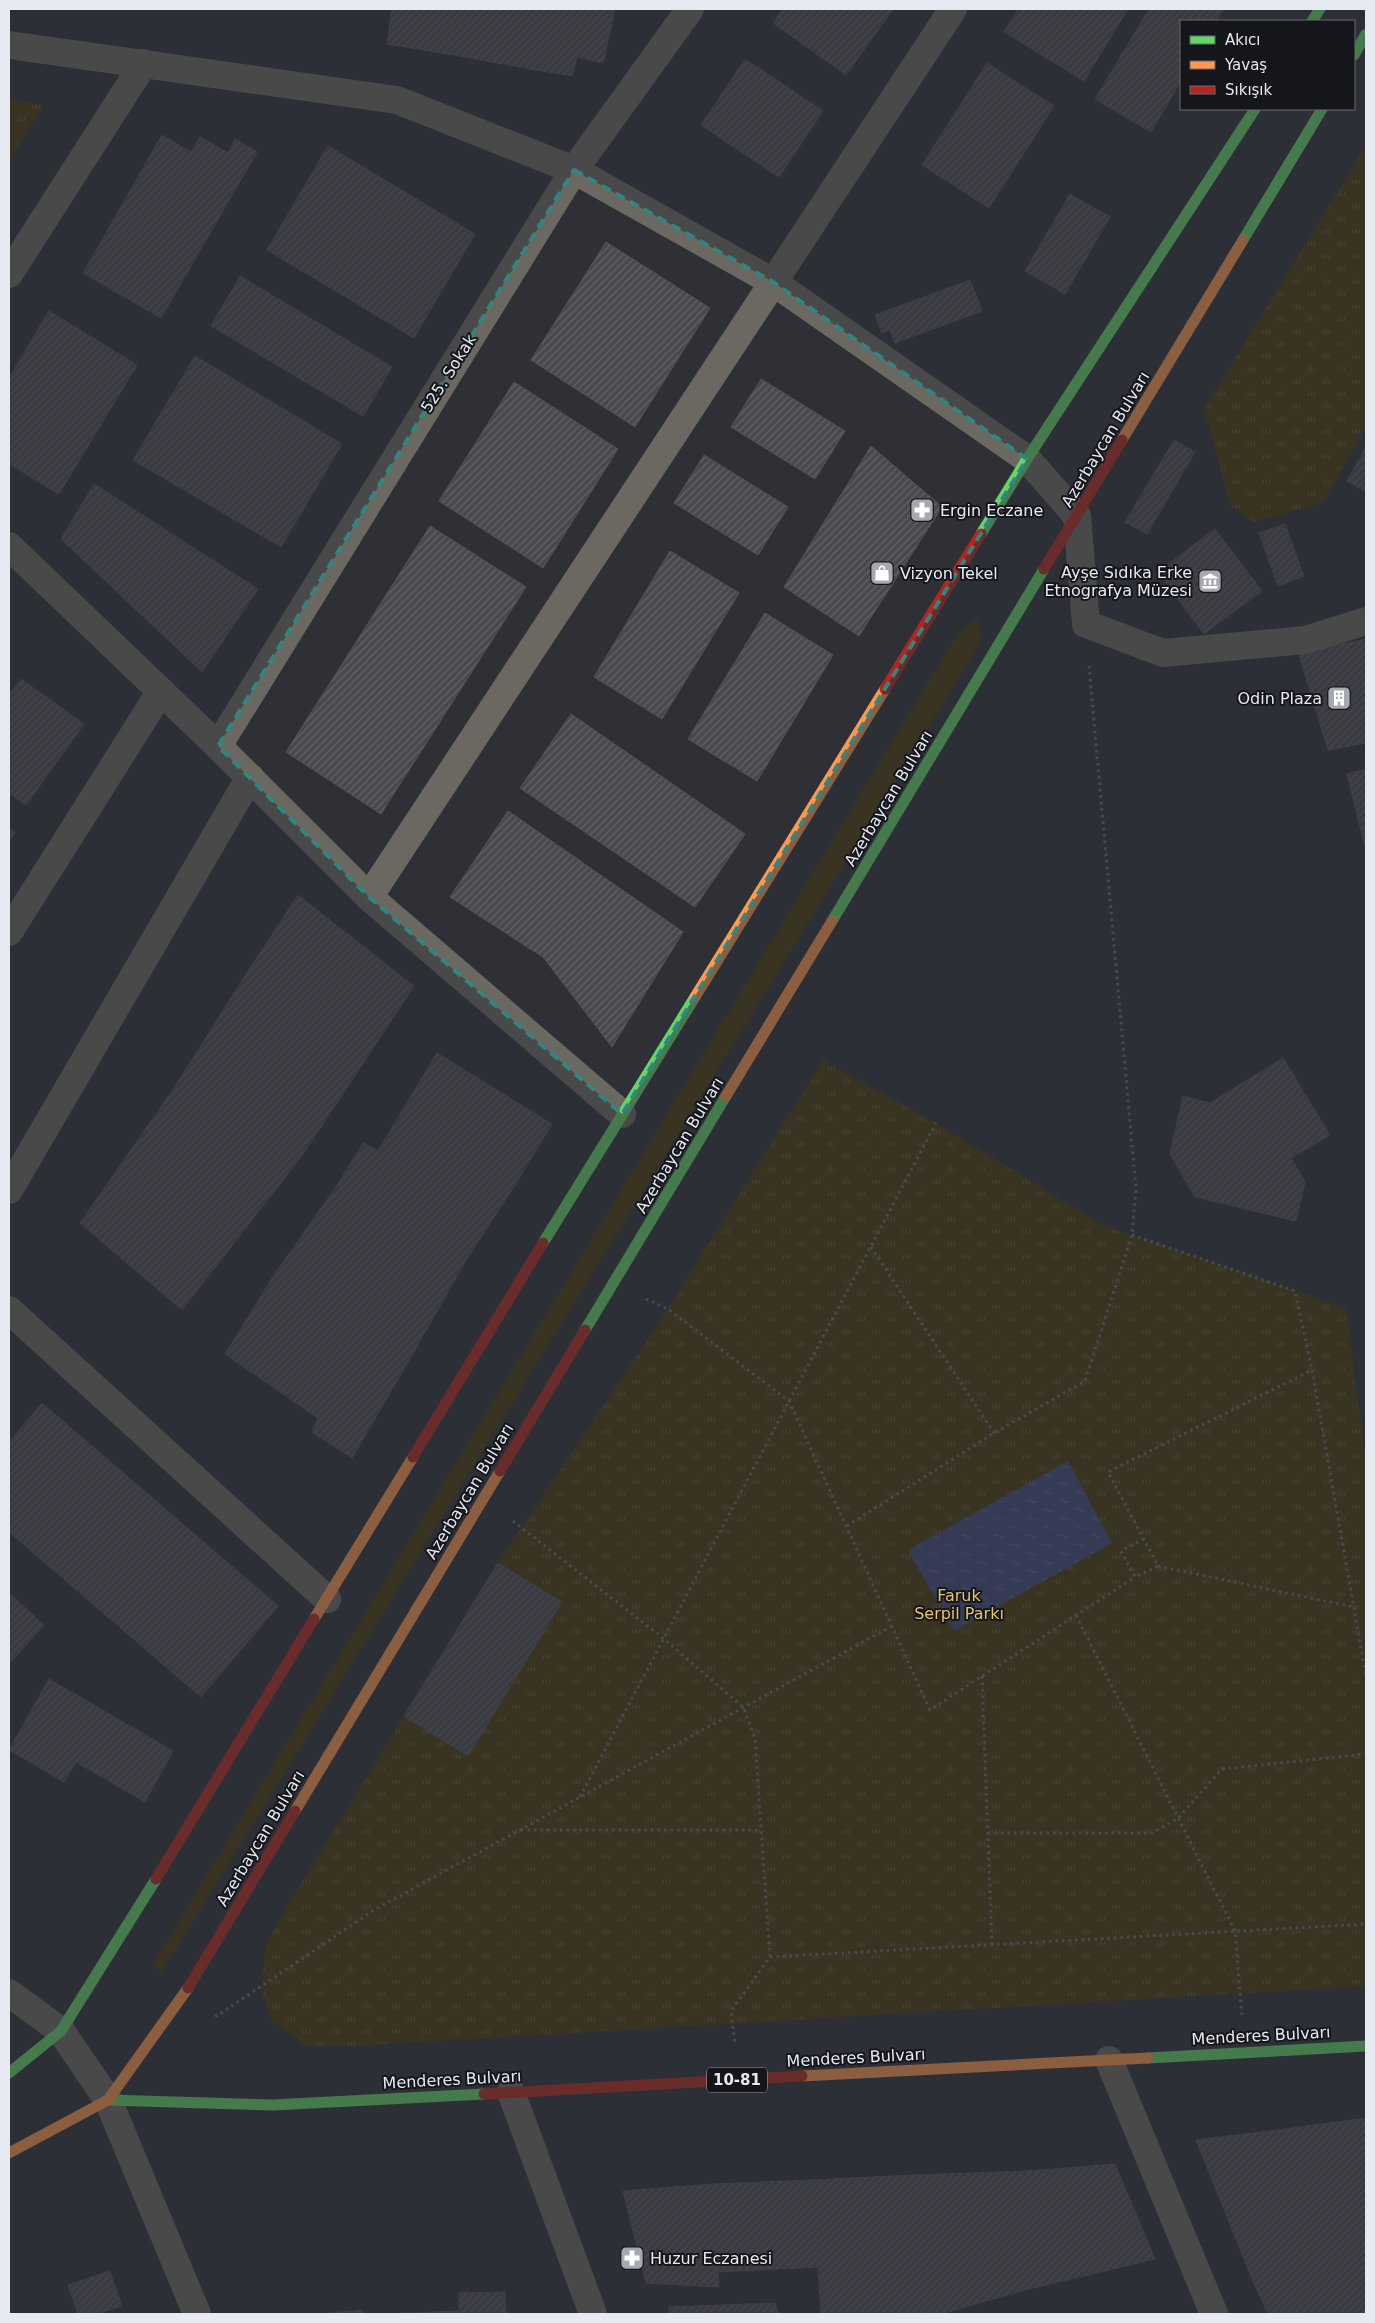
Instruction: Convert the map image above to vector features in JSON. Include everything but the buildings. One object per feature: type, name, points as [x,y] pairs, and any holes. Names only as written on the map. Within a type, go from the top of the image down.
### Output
[{"type":"main road","points":[[1313,20],[1320,9]]},
{"type":"main road","points":[[1355,53],[1366,34]]},
{"type":"main road","points":[[9,2073],[61,2031],[622,1114],[1027,459],[1254,110]]},
{"type":"main road","name":"Azerbaycan Bulvarı","points":[[11,2151],[108,2100],[179,2003],[1321,110]]},
{"type":"main road","name":"Menderes Bulvarı","points":[[108,2100],[273,2105],[1366,2046]]},
{"type":"street","name":"525. Sokak","points":[[218,746],[574,170],[690,9]]},
{"type":"street","points":[[369,897],[953,9]]},
{"type":"street","points":[[9,46],[144,63],[397,100],[574,170],[773,282],[1027,459],[1078,516],[1086,624],[1162,653],[1305,640],[1366,621]]},
{"type":"street","points":[[9,274],[144,63]]},
{"type":"street","points":[[9,546],[250,777],[369,897],[622,1114]]},
{"type":"street","points":[[9,932],[161,691]]},
{"type":"street","points":[[9,1190],[250,777]]},
{"type":"street","points":[[13,1322],[327,1599]]},
{"type":"street","points":[[9,1993],[61,2031],[108,2100],[196,2314]]},
{"type":"street","points":[[1109,2060],[1214,2314]]},
{"type":"street","points":[[511,2092],[593,2314]]},
{"type":"path","points":[[847,1526],[994,1433],[1086,1381],[1132,1235],[1136,1189],[1086,624]]},
{"type":"path","points":[[580,1797],[936,1123]]},
{"type":"path","points":[[1132,1235],[1295,1291],[1312,1370],[1366,1676]]},
{"type":"path","points":[[871,1247],[994,1433]]},
{"type":"path","points":[[613,1284],[668,1309],[789,1401],[930,1710],[1076,1615],[1158,1566],[1354,1607]]},
{"type":"path","points":[[1158,1566],[1108,1472],[1312,1370]]},
{"type":"path","points":[[482,1501],[522,1527],[663,1638],[744,1708],[755,1739],[770,1957],[731,2011],[738,2080]]},
{"type":"path","points":[[1135,1578],[1121,1551],[1144,1539]]},
{"type":"path","points":[[1076,1615],[1235,1931],[1244,2052]]},
{"type":"path","points":[[179,2003],[217,2016],[374,1910],[892,1626]]},
{"type":"path","points":[[982,1676],[992,1945]]},
{"type":"path","points":[[988,1833],[1152,1833],[1178,1818],[1222,1769],[1366,1754]]},
{"type":"path","points":[[520,1830],[760,1830]]},
{"type":"path","points":[[770,1957],[1366,1924]]},
{"type":"highlighted area","points":[[574,170],[773,282],[1027,459],[622,1114],[369,897],[218,746]]},
{"type":"green space","points":[[9,99],[43,105],[9,161]]},
{"type":"green space","points":[[1366,146],[1366,426],[1323,503],[1254,522],[1231,507],[1204,409]]},
{"type":"green space","points":[[979,617],[981,642],[162,1972],[153,1964],[958,633]]},
{"type":"green space","name":"Faruk Serpil Parkı","points":[[823,1060],[936,1123],[1104,1226],[1346,1308],[1366,1463],[1366,1986],[353,2046],[307,2046],[273,2022],[261,1991],[266,1944],[498,1563],[668,1309]]},
{"type":"water","points":[[1068,1461],[1112,1543],[954,1631],[908,1550]]},
{"type":"traffic: fast","points":[[1313,20],[1320,9]]},
{"type":"traffic: fast","points":[[1355,53],[1366,34]]},
{"type":"traffic: fast","points":[[981,534],[1027,459],[1254,110]]},
{"type":"traffic: fast","points":[[1243,240],[1321,110]]},
{"type":"traffic: fast","points":[[832,921],[1044,569]]},
{"type":"traffic: fast","points":[[543,1243],[695,997]]},
{"type":"traffic: fast","points":[[585,1330],[726,1096]]},
{"type":"traffic: fast","points":[[9,2073],[61,2031],[156,1879]]},
{"type":"traffic: fast","points":[[1148,2058],[1366,2046]]},
{"type":"traffic: fast","points":[[108,2100],[273,2105],[484,2094]]},
{"type":"traffic: slow","points":[[1122,440],[1243,240]]},
{"type":"traffic: slow","points":[[695,997],[885,689]]},
{"type":"traffic: slow","points":[[726,1096],[832,921]]},
{"type":"traffic: slow","points":[[314,1619],[413,1457]]},
{"type":"traffic: slow","points":[[295,1811],[500,1471]]},
{"type":"traffic: slow","points":[[9,2153],[108,2100],[188,1988]]},
{"type":"traffic: slow","points":[[802,2076],[1148,2058]]},
{"type":"traffic: jam","points":[[1044,569],[1122,440]]},
{"type":"traffic: jam","points":[[885,689],[981,534]]},
{"type":"traffic: jam","points":[[413,1457],[543,1243]]},
{"type":"traffic: jam","points":[[500,1471],[585,1330]]},
{"type":"traffic: jam","points":[[156,1879],[314,1619]]},
{"type":"traffic: jam","points":[[188,1988],[295,1811]]},
{"type":"traffic: jam","points":[[484,2094],[802,2076]]},
{"type":"place","name":"Ergin Eczane","points":[[922,510]]},
{"type":"place","name":"Vizyon Tekel","points":[[882,573]]},
{"type":"place","name":"Ayşe Sıdıka Erke Etnografya Müzesi","points":[[1210,581]]},
{"type":"place","name":"Odin Plaza","points":[[1339,698]]},
{"type":"place","name":"Huzur Eczanesi","points":[[632,2258]]}]
